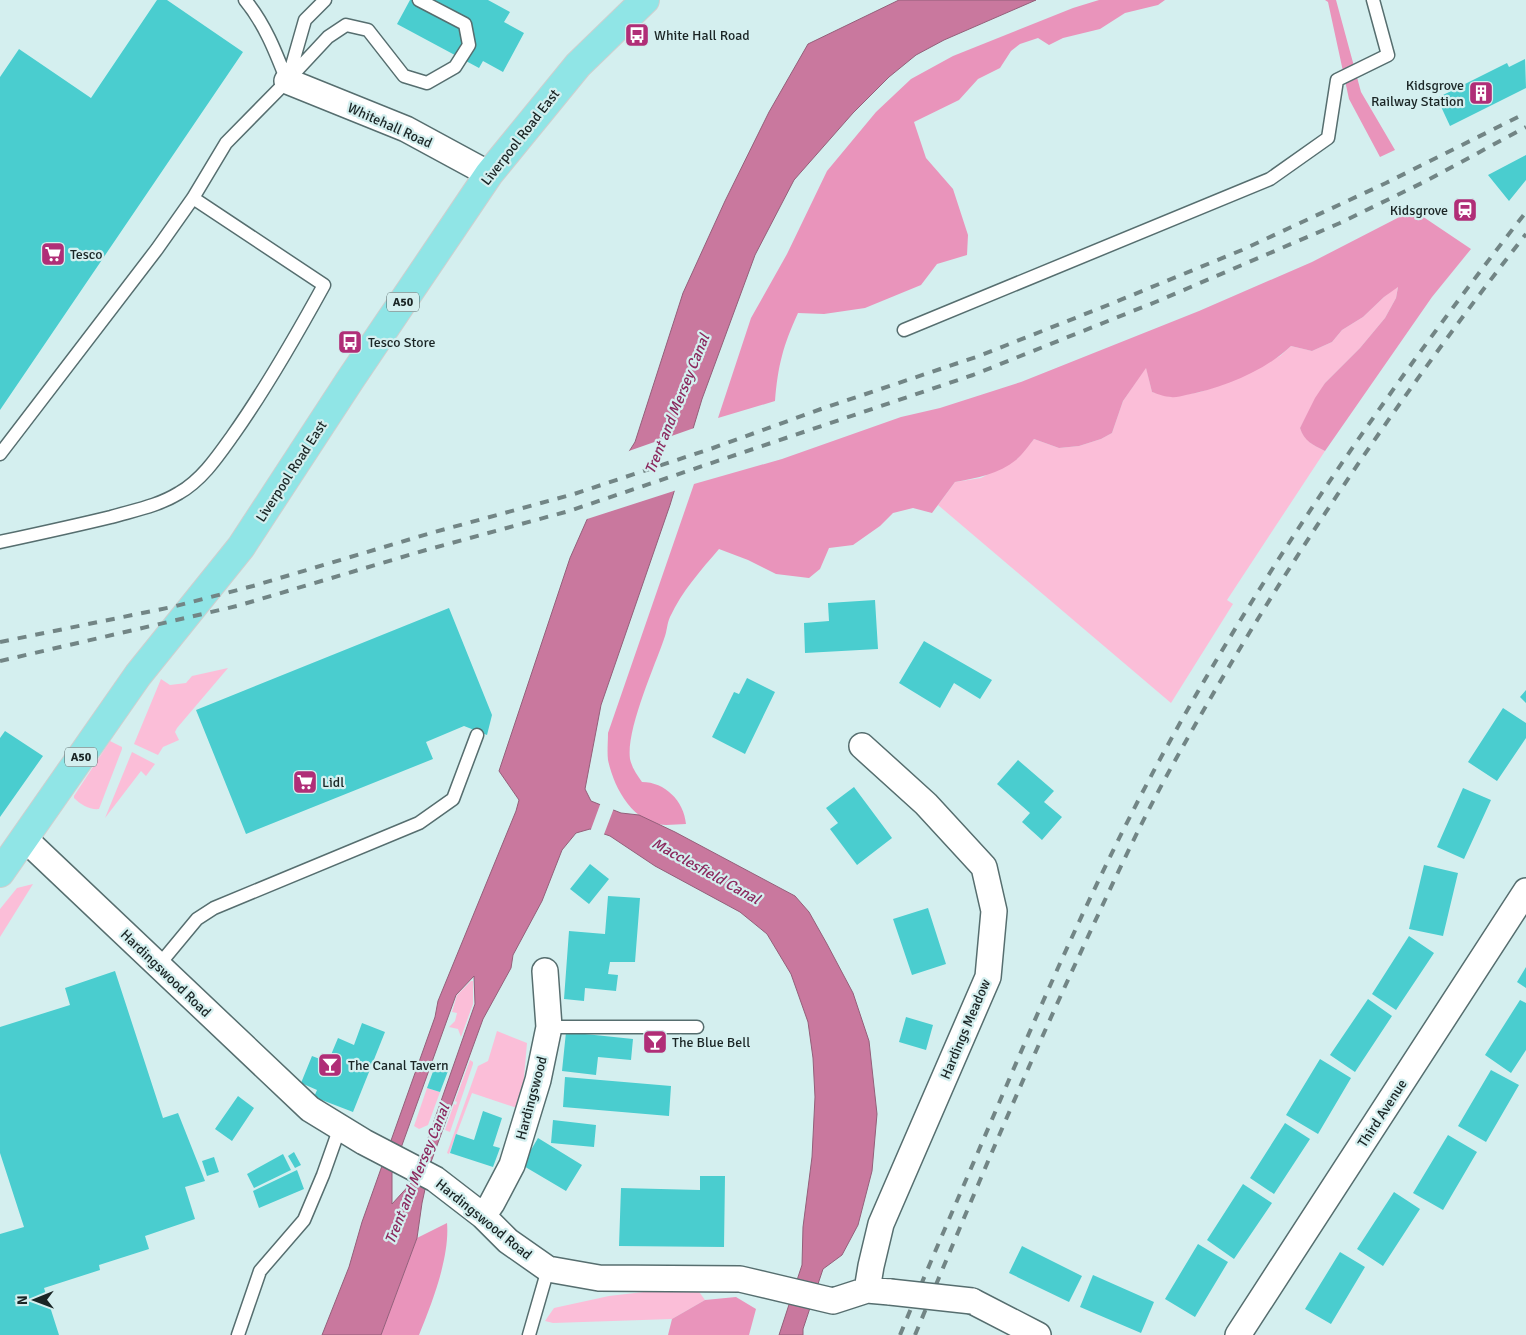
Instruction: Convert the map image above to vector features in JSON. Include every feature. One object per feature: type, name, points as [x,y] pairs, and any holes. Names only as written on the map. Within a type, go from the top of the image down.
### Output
[{"type":"main road","name":"Liverpool Road East","points":[[0,873],[138,675],[241,547],[350,380],[490,174],[578,65],[645,0]]},
{"type":"street","name":"Whitehall Road","points":[[287,81],[406,129],[490,174]]},
{"type":"street","name":"Hardings Meadow","points":[[862,746],[926,804],[984,867],[994,912],[988,977],[881,1224],[871,1266],[879,1291]]},
{"type":"street","name":"Hardingswood Road","points":[[24,839],[310,1109],[372,1146],[435,1179],[483,1216],[508,1241],[548,1269],[599,1278],[740,1279],[833,1301],[879,1291],[972,1300],[1038,1335]]},
{"type":"street","name":"Third Avenue","points":[[1238,1335],[1526,891]]},
{"type":"street","name":"Hardingswood","points":[[483,1216],[512,1165],[538,1080],[549,1027],[545,971]]},
{"type":"lane","points":[[245,0],[255,12],[266,32],[287,81]]},
{"type":"lane","points":[[287,81],[305,20],[325,0]]},
{"type":"lane","points":[[0,454],[125,292],[193,198],[226,143],[328,37],[346,25],[368,30],[404,76],[427,83],[455,67],[469,45],[464,24],[418,0]]},
{"type":"lane","points":[[904,330],[1270,179],[1328,138],[1337,80],[1388,55],[1372,0]]},
{"type":"lane","points":[[0,542],[153,506],[192,484],[220,453],[249,413],[324,285],[193,198]]},
{"type":"lane","points":[[158,966],[197,919],[214,908],[419,824],[453,799],[477,735]]},
{"type":"lane","points":[[549,1027],[697,1026]]},
{"type":"lane","points":[[238,1335],[260,1271],[304,1220],[340,1127]]},
{"type":"lane","points":[[529,1335],[548,1269]]},
{"type":"shaded area","points":[[1099,0],[1165,0],[1158,5],[1125,13],[1100,29],[1063,38],[1049,45],[1038,38],[1020,44],[1011,51],[1000,68],[978,79],[959,100],[914,122],[926,158],[953,189],[968,235],[967,255],[937,264],[921,285],[865,308],[824,314],[798,313],[782,356],[775,401],[718,418],[751,318],[787,254],[827,171],[876,112],[911,79],[953,56],[1073,8]]},
{"type":"shaded area","points":[[1325,0],[1336,0],[1361,92],[1395,150],[1380,157],[1349,99],[1328,2]]},
{"type":"shaded area","points":[[1413,210],[1471,249],[1432,297],[1325,451],[1313,445],[1300,428],[1325,383],[1360,348],[1385,318],[1396,298],[1398,287],[1384,297],[1363,317],[1342,330],[1332,342],[1312,351],[1291,346],[1256,371],[1214,388],[1176,397],[1162,395],[1152,392],[1146,368],[1123,401],[1112,433],[1101,439],[1079,446],[1059,448],[1034,439],[1019,458],[1002,469],[979,477],[955,482],[932,513],[913,508],[893,513],[880,526],[853,545],[829,548],[820,569],[809,578],[776,574],[748,560],[719,549],[686,590],[670,617],[636,716],[630,747],[631,762],[642,782],[658,785],[672,794],[682,808],[686,824],[666,825],[654,823],[644,818],[627,803],[615,782],[608,760],[608,733],[694,484],[782,459],[901,417],[940,408],[1021,382],[1199,311],[1312,262]]},
{"type":"shaded area","points":[[1398,286],[1396,298],[1385,318],[1360,348],[1325,383],[1300,428],[1310,442],[1325,451],[1227,600],[1233,604],[1171,703],[938,505],[955,482],[981,478],[1017,459],[1034,439],[1059,448],[1079,446],[1101,439],[1112,433],[1123,401],[1146,367],[1152,392],[1171,397],[1200,392],[1221,385],[1280,356],[1291,346],[1312,351],[1332,342],[1342,330],[1363,317]]},
{"type":"shaded area","points":[[228,668],[177,728],[175,732],[179,740],[163,747],[158,755],[134,744],[161,679],[170,685],[186,683],[192,676]]},
{"type":"shaded area","points":[[110,741],[122,747],[122,749],[99,809],[89,808],[80,803],[74,796]]},
{"type":"shaded area","points":[[132,752],[155,764],[146,776],[141,771],[105,818]]},
{"type":"shaded area","points":[[33,884],[0,937],[0,909],[17,888]]},
{"type":"shaded area","points":[[473,981],[473,1004],[461,1037],[458,1029],[449,1027],[455,1021],[457,1013],[452,1012],[457,995]]},
{"type":"shaded area","points":[[497,1031],[527,1043],[520,1109],[472,1093],[449,1154],[447,1153],[478,1066],[488,1061]]},
{"type":"shaded area","points":[[470,1060],[473,1064],[450,1132],[445,1130],[454,1104],[456,1105],[457,1102],[455,1101]]},
{"type":"shaded area","points":[[427,1088],[440,1092],[428,1125],[419,1129],[414,1126]]},
{"type":"shaded area","points":[[447,1223],[446,1250],[443,1265],[419,1335],[381,1335],[417,1238]]},
{"type":"shaded area","points":[[695,1286],[705,1300],[672,1319],[553,1323],[545,1321],[554,1308],[609,1296]]},
{"type":"shaded area","points":[[736,1297],[756,1309],[749,1335],[668,1335],[672,1319],[705,1300]]},
{"type":"water","points":[[899,0],[1036,0],[944,40],[916,55],[889,77],[853,113],[794,180],[755,255],[702,399],[670,505],[601,705],[585,789],[591,801],[621,813],[639,815],[675,832],[795,896],[809,912],[853,993],[869,1041],[877,1114],[872,1171],[858,1225],[842,1255],[823,1269],[803,1329],[803,1335],[779,1335],[802,1265],[803,1227],[812,1157],[815,1097],[813,1058],[808,1022],[791,974],[767,934],[740,912],[655,866],[610,836],[590,829],[576,833],[562,850],[542,901],[513,955],[511,968],[483,1019],[431,1162],[417,1238],[381,1335],[322,1335],[349,1267],[362,1222],[435,1017],[438,1001],[516,811],[519,800],[499,771],[570,558],[589,515],[635,442],[683,293],[725,201],[769,112],[808,44]],"holes":[[[474,976],[475,1004],[413,1181],[392,1204],[392,1173],[456,995]]]},
{"type":"pier","points":[[697,427],[677,490],[584,520],[626,452]]},
{"type":"pier","points":[[601,802],[614,808],[603,837],[590,832]]},
{"type":"building","name":"Tesco","points":[[157,0],[167,0],[243,52],[0,410],[0,77],[19,49],[91,98]]},
{"type":"building","points":[[410,0],[488,0],[510,12],[504,22],[524,33],[503,72],[483,61],[479,68],[397,24]]},
{"type":"building","name":"Kidsgrove Railway Station","points":[[1525,59],[1526,88],[1450,126],[1437,98],[1507,63],[1509,67]]},
{"type":"building","points":[[1526,155],[1526,180],[1509,201],[1488,175]]},
{"type":"building","points":[[875,600],[878,649],[805,653],[804,623],[829,621],[828,603]]},
{"type":"building","points":[[449,608],[492,715],[487,735],[464,726],[426,742],[433,759],[246,834],[196,710]]},
{"type":"building","points":[[924,641],[992,680],[980,699],[954,683],[940,708],[899,683]]},
{"type":"building","points":[[747,678],[775,692],[745,754],[712,737],[734,692],[739,694]]},
{"type":"building","points":[[1526,690],[1526,703],[1520,697]]},
{"type":"building","points":[[1503,708],[1526,723],[1526,738],[1497,781],[1468,762]]},
{"type":"building","points":[[5,731],[43,756],[0,817],[0,738]]},
{"type":"building","points":[[1018,760],[1054,791],[1044,802],[1062,817],[1042,840],[1022,822],[1030,813],[997,784]]},
{"type":"building","points":[[854,787],[892,838],[857,865],[830,829],[838,823],[826,808]]},
{"type":"building","points":[[1463,788],[1491,800],[1464,859],[1437,847]]},
{"type":"building","points":[[590,864],[609,879],[589,904],[570,889]]},
{"type":"building","points":[[1424,865],[1458,873],[1443,936],[1409,929]]},
{"type":"building","points":[[608,896],[640,898],[635,962],[610,962],[608,974],[618,975],[616,991],[585,988],[584,1001],[564,999],[569,931],[605,934]]},
{"type":"building","points":[[928,908],[946,964],[912,975],[893,919]]},
{"type":"building","points":[[1409,936],[1434,953],[1396,1010],[1372,994]]},
{"type":"building","points":[[1526,967],[1526,988],[1517,982]]},
{"type":"building","points":[[115,971],[163,1118],[178,1113],[205,1181],[185,1187],[195,1219],[145,1236],[149,1249],[99,1265],[100,1270],[44,1288],[59,1335],[0,1335],[0,1234],[24,1227],[0,1153],[0,1027],[70,1005],[65,988]]},
{"type":"building","points":[[1368,999],[1392,1016],[1355,1072],[1330,1055]]},
{"type":"building","points":[[1520,1000],[1526,1003],[1526,1050],[1511,1073],[1485,1055]]},
{"type":"building","points":[[906,1017],[933,1025],[926,1050],[899,1042]]},
{"type":"building","points":[[362,1023],[385,1032],[353,1112],[314,1097],[317,1090],[301,1083],[312,1056],[328,1062],[338,1038],[354,1045]]},
{"type":"building","points":[[566,1032],[633,1039],[631,1060],[598,1057],[596,1075],[562,1071]]},
{"type":"building","points":[[1320,1059],[1351,1078],[1318,1134],[1286,1115]]},
{"type":"building","points":[[435,1066],[448,1071],[440,1092],[427,1088]]},
{"type":"building","points":[[1491,1070],[1519,1085],[1486,1142],[1458,1126]]},
{"type":"building","points":[[565,1077],[671,1086],[669,1116],[563,1107]]},
{"type":"building","points":[[238,1096],[254,1108],[232,1141],[215,1129]]},
{"type":"building","points":[[483,1111],[502,1118],[493,1146],[500,1148],[493,1167],[450,1153],[456,1134],[474,1140]]},
{"type":"building","points":[[553,1120],[596,1125],[594,1147],[551,1143]]},
{"type":"building","points":[[1285,1123],[1310,1139],[1274,1194],[1250,1178]]},
{"type":"building","points":[[1448,1135],[1477,1152],[1443,1210],[1413,1193]]},
{"type":"building","points":[[538,1138],[582,1165],[566,1191],[522,1165]]},
{"type":"building","points":[[294,1152],[301,1165],[295,1168],[288,1156]]},
{"type":"building","points":[[283,1154],[291,1170],[254,1188],[247,1174]]},
{"type":"building","points":[[214,1157],[219,1172],[207,1176],[202,1161]]},
{"type":"building","points":[[297,1170],[304,1189],[259,1208],[253,1191]]},
{"type":"building","points":[[700,1176],[725,1176],[724,1247],[619,1246],[621,1188],[700,1190]]},
{"type":"building","points":[[1243,1184],[1272,1203],[1234,1259],[1207,1240]]},
{"type":"building","points":[[1394,1192],[1420,1209],[1383,1266],[1357,1249]]},
{"type":"building","points":[[1198,1244],[1228,1262],[1195,1317],[1165,1299]]},
{"type":"building","points":[[1022,1246],[1082,1276],[1069,1302],[1009,1273]]},
{"type":"building","points":[[1340,1252],[1365,1267],[1331,1324],[1305,1309]]},
{"type":"building","points":[[1093,1275],[1154,1302],[1141,1333],[1080,1307]]},
{"type":"railway","points":[[0,642],[172,607],[253,586],[431,533],[574,494],[979,356],[1242,250],[1386,183],[1526,113]]},
{"type":"railway","points":[[0,661],[237,606],[426,550],[569,511],[973,375],[1158,301],[1340,223],[1426,181],[1526,127]]},
{"type":"railway","points":[[900,1335],[1059,965],[1121,835],[1165,750],[1247,610],[1335,474],[1428,341],[1526,212]]},
{"type":"railway","points":[[915,1335],[1057,1003],[1126,855],[1177,757],[1256,621],[1341,489],[1431,360],[1526,234]]},
{"type":"place","name":"White Hall Road","points":[[637,35]]},
{"type":"place","name":"Kidsgrove Railway Station","points":[[1481,93]]},
{"type":"place","name":"Kidsgrove","points":[[1465,210]]},
{"type":"place","name":"Tesco","points":[[53,254]]},
{"type":"place","name":"Tesco Store","points":[[350,342]]},
{"type":"place","name":"Lidl","points":[[305,782]]},
{"type":"place","name":"The Blue Bell","points":[[655,1042]]},
{"type":"place","name":"The Canal Tavern","points":[[330,1065]]},
{"type":"water label","name":"Trent and Mersey Canal","points":[[677,404]]},
{"type":"water label","name":"Macclesfield Canal","points":[[706,871]]},
{"type":"water label","name":"Trent and Mersey Canal","points":[[417,1174]]}]
